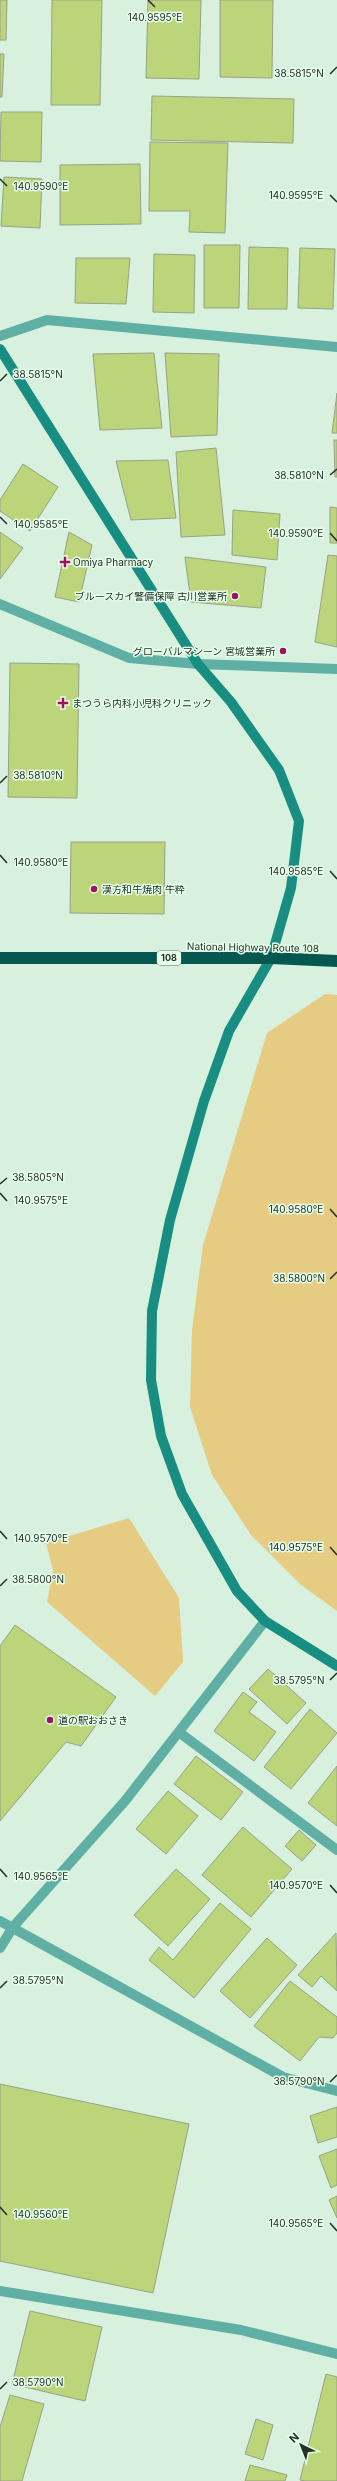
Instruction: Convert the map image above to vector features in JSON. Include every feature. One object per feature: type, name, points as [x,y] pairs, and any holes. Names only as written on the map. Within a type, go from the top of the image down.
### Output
[{"type":"highway","name":"National Highway Route 108","points":[[0,958],[271,958],[337,961]]},
{"type":"street","points":[[0,336],[47,320],[337,347]]},
{"type":"street","points":[[0,349],[198,664],[231,702],[280,770],[299,821],[291,888],[271,958],[229,1031],[204,1101],[172,1212],[152,1311],[151,1380],[161,1436],[182,1494],[237,1591],[265,1622],[337,1666]]},
{"type":"street","points":[[0,604],[130,658],[198,664],[337,669]]},
{"type":"street","points":[[0,1948],[13,1927],[125,1802],[265,1622]]},
{"type":"street","points":[[180,1733],[337,1850]]},
{"type":"street","points":[[0,1921],[283,2077],[337,2091]]},
{"type":"street","points":[[0,2291],[241,2330],[337,2354]]},
{"type":"shaded area","points":[[325,994],[337,995],[337,1611],[301,1585],[251,1535],[212,1475],[190,1407],[192,1330],[203,1245],[267,1033]]},
{"type":"shaded area","points":[[129,1518],[179,1598],[183,1662],[155,1696],[47,1602],[53,1570],[46,1543]]},
{"type":"building","points":[[0,0],[7,0],[6,40],[0,40]]},
{"type":"building","points":[[52,0],[102,0],[100,105],[51,105]]},
{"type":"building","points":[[148,0],[201,0],[199,79],[146,78]]},
{"type":"building","points":[[220,0],[273,0],[272,78],[220,77]]},
{"type":"building","points":[[0,54],[4,54],[2,97],[0,97]]},
{"type":"building","points":[[152,96],[294,99],[293,143],[151,140]]},
{"type":"building","points":[[1,112],[42,112],[41,162],[0,161]]},
{"type":"building","points":[[150,142],[228,143],[225,233],[189,232],[190,211],[149,211]]},
{"type":"building","points":[[140,164],[141,224],[60,225],[60,165]]},
{"type":"building","points":[[4,177],[42,179],[40,228],[1,226]]},
{"type":"building","points":[[204,245],[240,245],[239,308],[204,308]]},
{"type":"building","points":[[249,247],[288,248],[287,309],[248,309]]},
{"type":"building","points":[[300,248],[335,249],[333,309],[298,308]]},
{"type":"building","points":[[154,254],[195,255],[194,313],[153,312]]},
{"type":"building","points":[[76,258],[130,258],[126,304],[75,303]]},
{"type":"building","points":[[154,353],[162,428],[100,430],[93,354]]},
{"type":"building","points":[[165,353],[219,354],[217,435],[171,437]]},
{"type":"building","points":[[337,393],[337,433],[332,433]]},
{"type":"building","points":[[334,440],[337,440],[337,477],[335,477]]},
{"type":"building","points":[[216,448],[225,535],[181,537],[176,452]]},
{"type":"building","points":[[168,460],[176,518],[131,520],[116,461]]},
{"type":"building","points":[[23,464],[58,487],[30,531],[0,511],[0,500]]},
{"type":"building","points":[[330,507],[337,508],[337,543],[330,543]]},
{"type":"building","points":[[233,510],[280,514],[277,560],[232,555]]},
{"type":"building","points":[[0,532],[23,548],[0,579]]},
{"type":"building","points":[[69,532],[92,545],[79,602],[55,597]]},
{"type":"building","points":[[328,555],[337,556],[337,647],[315,642]]},
{"type":"building","points":[[185,557],[266,567],[261,608],[191,602]]},
{"type":"building","points":[[10,663],[79,664],[77,798],[8,797]]},
{"type":"building","points":[[71,842],[165,842],[164,914],[70,913]]},
{"type":"building","name":"道の駅おおさき","points":[[15,1625],[116,1697],[81,1746],[66,1742],[0,1821],[0,1646]]},
{"type":"building","points":[[268,1669],[306,1703],[287,1724],[249,1689]]},
{"type":"building","points":[[243,1692],[257,1702],[249,1712],[276,1732],[254,1761],[214,1731]]},
{"type":"building","points":[[310,1709],[337,1733],[291,1789],[264,1767]]},
{"type":"building","points":[[196,1756],[243,1792],[221,1820],[174,1784]]},
{"type":"building","points":[[337,1766],[337,1826],[308,1803]]},
{"type":"building","points":[[168,1791],[198,1816],[166,1854],[136,1829]]},
{"type":"building","points":[[243,1827],[292,1869],[251,1917],[202,1875]]},
{"type":"building","points":[[299,1830],[316,1845],[302,1861],[285,1846]]},
{"type":"building","points":[[176,1869],[210,1899],[168,1946],[134,1915]]},
{"type":"building","points":[[220,1903],[251,1929],[194,1998],[149,1960],[159,1947],[173,1960]]},
{"type":"building","points":[[336,1933],[337,1991],[321,1976],[312,1987],[298,1975]]},
{"type":"building","points":[[267,1938],[297,1965],[250,2018],[220,1991]]},
{"type":"building","points":[[290,1981],[337,2017],[337,2033],[333,2038],[319,2037],[300,2061],[254,2026]]},
{"type":"building","points":[[0,2084],[189,2124],[153,2293],[0,2261]]},
{"type":"building","points":[[337,2107],[337,2137],[318,2143],[310,2116]]},
{"type":"building","points":[[337,2149],[337,2185],[331,2188],[319,2156]]},
{"type":"building","points":[[337,2196],[337,2218],[329,2200]]},
{"type":"building","points":[[30,2311],[102,2327],[85,2401],[12,2384]]},
{"type":"building","points":[[326,2374],[337,2377],[337,2481],[300,2480]]},
{"type":"building","points":[[10,2395],[44,2404],[22,2481],[0,2481],[0,2427]]},
{"type":"building","points":[[256,2419],[273,2425],[263,2460],[245,2454]]},
{"type":"building","points":[[250,2465],[287,2475],[285,2481],[245,2481]]},
{"type":"place","name":"Omiya Pharmacy","points":[[65,562]]},
{"type":"place","name":"ブルースカイ警備保障 古川営業所","points":[[235,596]]},
{"type":"place","name":"グローバルマシーン 宮城営業所","points":[[283,651]]},
{"type":"place","name":"まつうら内科小児科クリニック","points":[[63,703]]},
{"type":"place","name":"漢方和牛焼肉 牛粋","points":[[94,889]]},
{"type":"place","name":"道の駅おおさき","points":[[50,1720]]}]
